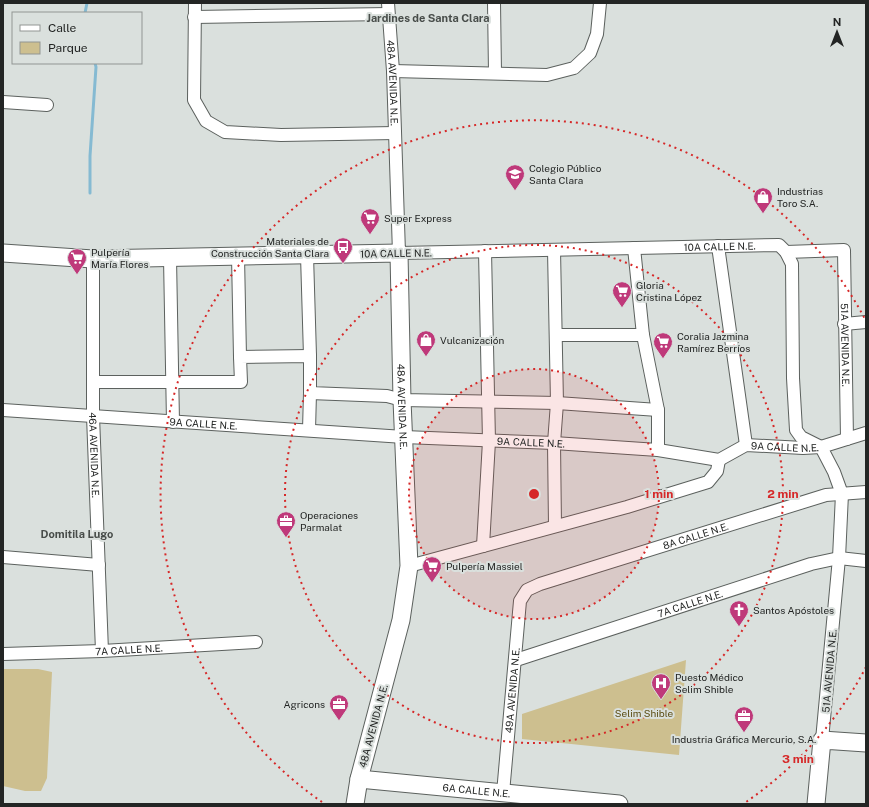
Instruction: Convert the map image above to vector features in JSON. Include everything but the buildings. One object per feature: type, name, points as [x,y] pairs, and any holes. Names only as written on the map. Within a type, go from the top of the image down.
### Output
[{"type":"street","points":[[195,3],[194,100],[206,121],[225,132],[280,135],[395,133]]},
{"type":"street","points":[[494,3],[495,73]]},
{"type":"street","points":[[393,71],[547,75],[574,68],[590,53],[597,34],[600,3]]},
{"type":"street","points":[[194,17],[388,9]]},
{"type":"street","name":"48A AVENIDA N.E.","points":[[355,804],[359,779],[401,620],[409,566],[402,400],[393,71],[388,9]]},
{"type":"street","points":[[3,102],[47,105]]},
{"type":"street","name":"10A CALLE N.E.","points":[[3,253],[93,259],[779,245],[786,252]]},
{"type":"street","points":[[718,246],[746,445]]},
{"type":"street","points":[[409,566],[627,507],[708,482],[717,471],[719,460],[658,450],[658,410],[644,335],[634,248]]},
{"type":"street","points":[[554,250],[557,403],[554,443],[555,526]]},
{"type":"street","name":"51A AVENIDA N.E.","points":[[786,252],[844,250],[847,439]]},
{"type":"street","points":[[482,546],[489,441],[485,251]]},
{"type":"street","points":[[786,252],[792,264],[793,378],[796,430],[801,437],[820,448]]},
{"type":"street","points":[[307,255],[310,356],[309,430]]},
{"type":"street","points":[[93,382],[241,382],[238,256]]},
{"type":"street","points":[[170,258],[174,422]]},
{"type":"street","name":"46A AVENIDA N.E.","points":[[93,259],[93,416],[102,650]]},
{"type":"street","points":[[844,324],[866,322]]},
{"type":"street","points":[[556,335],[644,335]]},
{"type":"street","points":[[240,357],[310,356]]},
{"type":"street","points":[[310,393],[387,396],[402,400],[557,403],[658,410]]},
{"type":"street","name":"9A CALLE N.E.","points":[[3,410],[404,437],[554,443],[658,450]]},
{"type":"street","name":"9A CALLE N.E.","points":[[719,460],[746,445],[820,448],[866,433]]},
{"type":"street","name":"51A AVENIDA N.E.","points":[[816,804],[839,558],[842,494],[834,472],[820,448]]},
{"type":"street","name":"8A CALLE N.E.","points":[[527,590],[540,584],[826,494],[866,492]]},
{"type":"street","points":[[3,557],[99,564]]},
{"type":"street","name":"7A CALLE N.E.","points":[[516,660],[811,564],[839,558],[866,560]]},
{"type":"street","name":"49A AVENIDA N.E.","points":[[502,793],[516,660],[520,601],[527,590]]},
{"type":"street","name":"7A CALLE N.E.","points":[[3,654],[256,642]]},
{"type":"street","points":[[822,740],[866,743]]},
{"type":"street","name":"6A CALLE N.E.","points":[[359,779],[502,793],[573,802],[618,804]]},
{"type":"green space","name":"Selim Shible","points":[[686,660],[679,755],[522,739],[522,714]]},
{"type":"green space","points":[[3,669],[38,669],[52,672],[47,778],[41,791],[25,791],[3,786]]},
{"type":"waterway","points":[[85,12],[87,3]]},
{"type":"waterway","points":[[90,193],[90,156],[95,64]]},
{"type":"place","name":"Colegio Público Santa Clara","points":[[515,191]]},
{"type":"place","name":"Industrias Toro S.A.","points":[[763,214]]},
{"type":"place","name":"Super Express","points":[[370,235]]},
{"type":"place","name":"Materiales de Construcción Santa Clara","points":[[343,264]]},
{"type":"place","name":"Pulpería María Flores","points":[[77,275]]},
{"type":"place","name":"Gloria Cristina López","points":[[622,308]]},
{"type":"place","name":"Vulcanización","points":[[426,357]]},
{"type":"place","name":"Coralia Jazmina Ramírez Berríos","points":[[663,359]]},
{"type":"place","name":"Operaciones Parmalat","points":[[286,538]]},
{"type":"place","name":"Pulpería Massiel","points":[[432,583]]},
{"type":"place","name":"Santos Apóstoles","points":[[739,627]]},
{"type":"place","name":"Puesto Médico Selim Shible","points":[[661,700]]},
{"type":"place","name":"Agricons","points":[[339,721]]},
{"type":"place","name":"Industria Gráfica Mercurio, S.A.","points":[[744,733]]},
{"type":"district","name":"Jardines de Santa Clara","points":[[428,18]]},
{"type":"district","name":"Domitila Lugo","points":[[77,534]]}]
